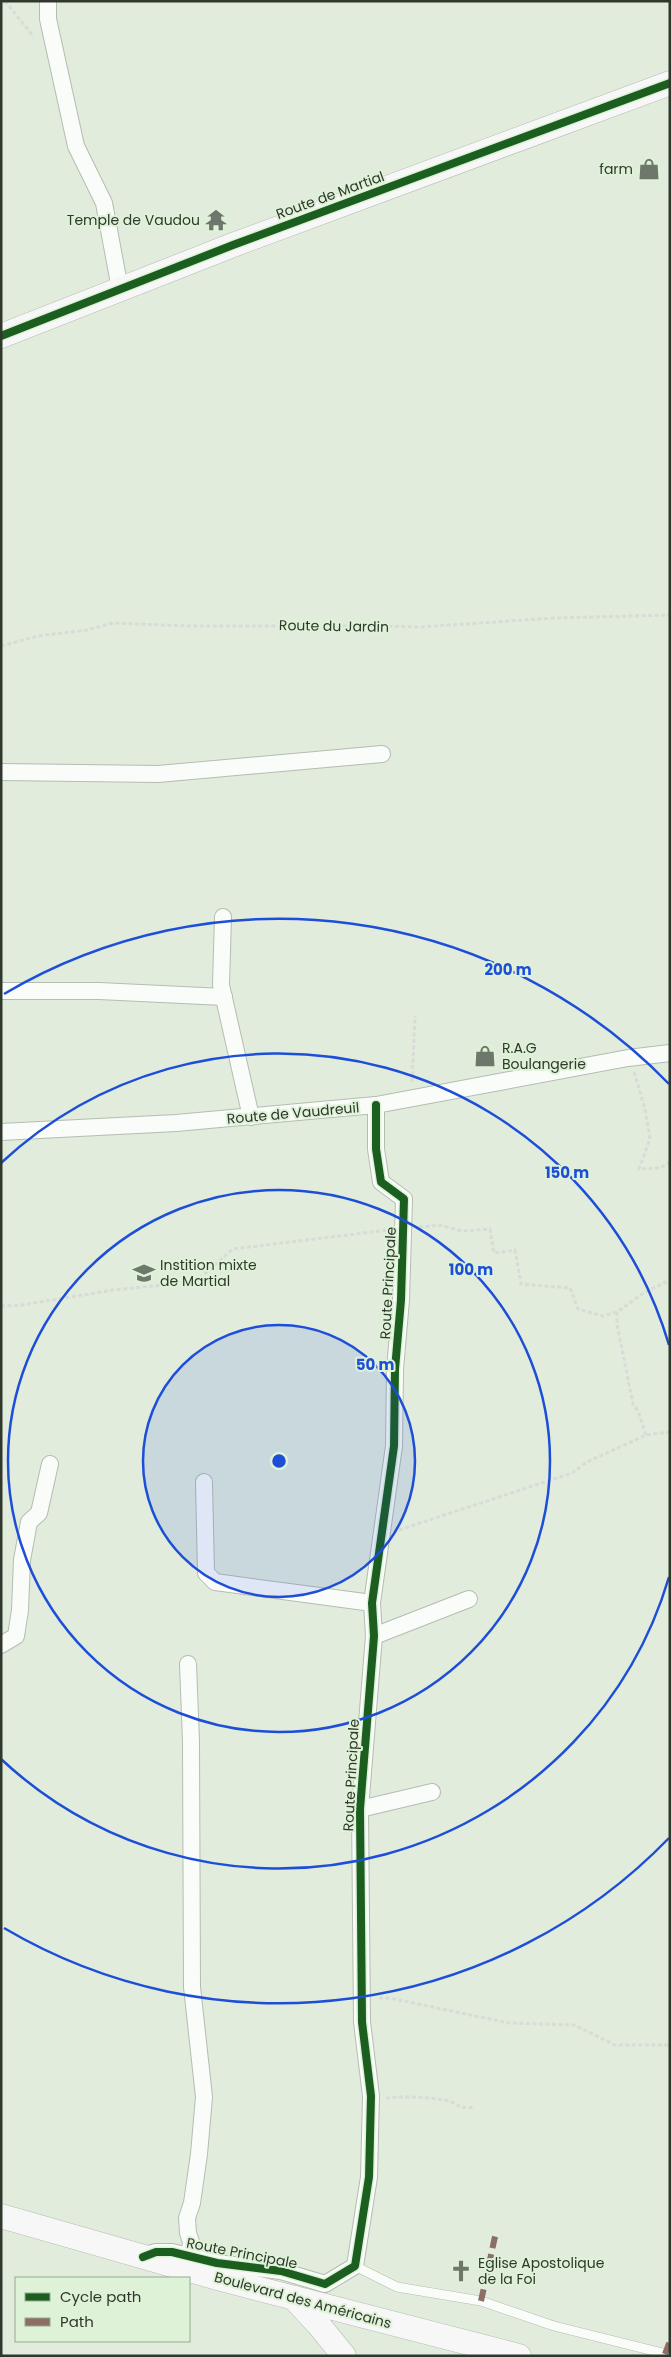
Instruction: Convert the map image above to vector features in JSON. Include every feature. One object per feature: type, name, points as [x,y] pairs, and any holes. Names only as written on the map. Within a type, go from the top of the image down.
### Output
[{"type":"street","points":[[48,1],[48,19],[76,146],[104,203],[120,289]]},
{"type":"street","name":"Route de Martial","points":[[1,336],[242,241],[670,83]]},
{"type":"street","points":[[1,772],[158,774],[382,754]]},
{"type":"street","points":[[223,917],[221,985],[251,1117]]},
{"type":"street","points":[[1,992],[99,990],[224,997]]},
{"type":"street","name":"Route de Vaudreuil","points":[[1,1132],[176,1123],[376,1105],[628,1058],[670,1053]]},
{"type":"street","name":"Route Principale","points":[[143,2257],[156,2252],[172,2252],[217,2263],[281,2271],[325,2284],[355,2266],[369,2177],[371,2096],[362,2022],[360,1809],[374,1636],[372,1603],[394,1446],[395,1369],[404,1200],[381,1182],[376,1149],[376,1105]]},
{"type":"street","points":[[1,1645],[16,1636],[20,1610],[22,1560],[29,1522],[39,1513],[50,1464]]},
{"type":"street","points":[[204,1482],[206,1573],[215,1582],[372,1603]]},
{"type":"street","points":[[374,1636],[469,1599]]},
{"type":"street","points":[[188,1664],[191,1741],[192,1987],[200,2076],[204,2097],[199,2154],[192,2203],[187,2218],[191,2242],[189,2256]]},
{"type":"street","points":[[360,1809],[432,1792]]},
{"type":"street","name":"Boulevard des Américains","points":[[1,2216],[294,2298],[519,2356]]},
{"type":"street","points":[[294,2298],[344,2356]]},
{"type":"lane","points":[[355,2266],[397,2287],[481,2301],[554,2326],[670,2355]]},
{"type":"path","points":[[411,1098],[415,1016]]},
{"type":"path","points":[[628,1058],[639,1083],[650,1139],[639,1169],[660,1168],[670,1162]]},
{"type":"path","points":[[1,1306],[22,1305],[113,1290],[195,1282],[233,1248],[440,1225],[462,1231],[490,1229],[494,1253],[515,1250],[521,1284],[570,1288],[578,1310],[603,1316],[617,1312],[642,1294],[670,1280]]},
{"type":"path","points":[[617,1312],[632,1404],[638,1412],[646,1435]]},
{"type":"path","points":[[382,1536],[572,1473],[587,1462],[646,1435],[670,1432]]},
{"type":"path","points":[[363,1998],[389,1998],[509,2023],[574,2026],[615,2045],[670,2045]]},
{"type":"path","points":[[371,2096],[380,2098],[406,2096],[447,2101],[462,2109],[474,2107]]},
{"type":"marked path","points":[[481,2301],[496,2232]]},
{"type":"marked path","points":[[665,2354],[670,2341]]},
{"type":"cycle path","points":[[1,336],[233,245],[670,83]]},
{"type":"cycle path","points":[[143,2257],[156,2252],[172,2252],[217,2263],[281,2271],[325,2284],[355,2266],[369,2177],[371,2096],[362,2022],[360,1809],[374,1636],[372,1603],[394,1446],[395,1369],[401,1300],[404,1199],[381,1182],[376,1149],[376,1105]]},
{"type":"place","name":"farm","points":[[649,169]]},
{"type":"place","name":"Temple de Vaudou","points":[[216,220]]},
{"type":"place","name":"R.A.G Boulangerie","points":[[485,1056]]},
{"type":"place","name":"Instition mixte de Martial","points":[[144,1273]]},
{"type":"place","name":"Eglise Apostolique de la Foi","points":[[461,2271]]}]
